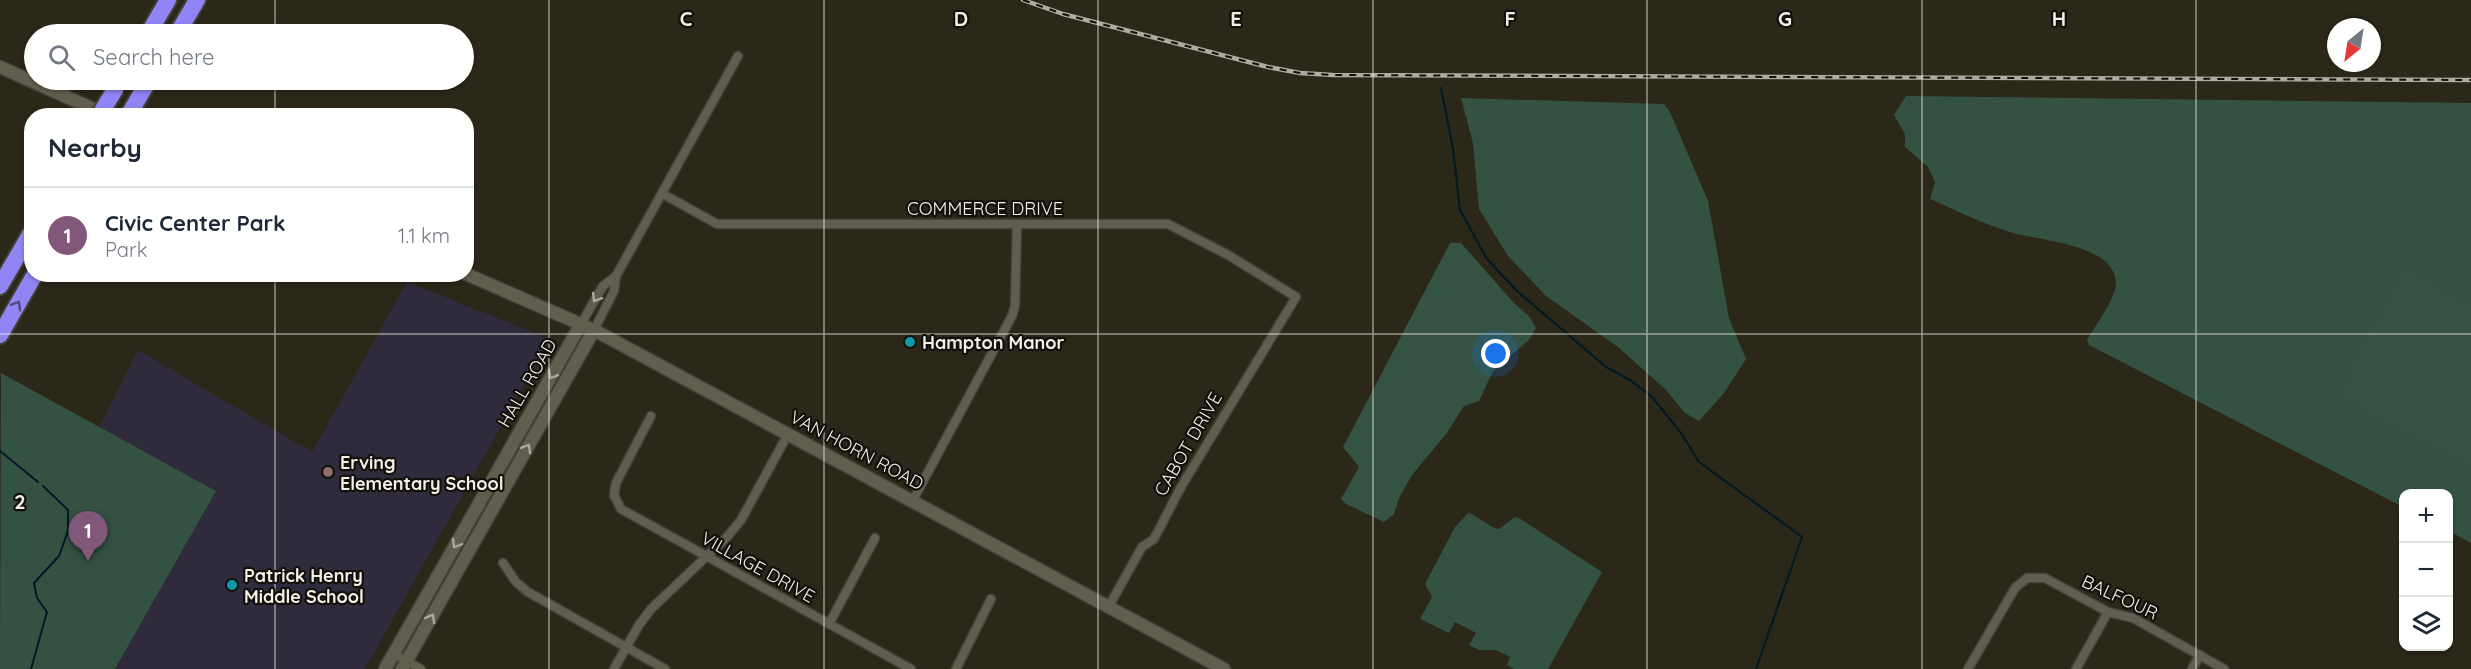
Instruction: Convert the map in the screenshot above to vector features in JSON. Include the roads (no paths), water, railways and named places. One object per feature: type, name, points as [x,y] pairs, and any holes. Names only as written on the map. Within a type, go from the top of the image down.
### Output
[{"type":"highway","points":[[154,24],[168,0]]},
{"type":"highway","points":[[183,24],[197,0]]},
{"type":"highway","points":[[104,108],[114,90]]},
{"type":"highway","points":[[133,108],[143,90]]},
{"type":"highway","points":[[0,286],[24,245]]},
{"type":"highway","points":[[0,335],[30,282]]},
{"type":"main road","points":[[0,67],[24,78]]},
{"type":"main road","points":[[51,90],[91,108]]},
{"type":"main road","name":"VAN HORN ROAD","points":[[474,277],[594,330],[1224,669]]},
{"type":"main road","name":"HALL ROAD","points":[[386,669],[581,324]]},
{"type":"main road","name":"HALL ROAD","points":[[405,665],[594,330]]},
{"type":"main road","points":[[430,590],[443,597]]},
{"type":"street","name":"HALL ROAD","points":[[594,330],[614,291],[616,276],[738,57]]},
{"type":"street","name":"COMMERCE DRIVE","points":[[663,194],[717,224],[1168,224],[1230,256],[1296,297]]},
{"type":"street","points":[[913,500],[1012,316],[1016,299],[1017,225]]},
{"type":"street","name":"HALL ROAD","points":[[581,324],[603,286],[616,276]]},
{"type":"street","name":"CABOT DRIVE","points":[[1109,606],[1142,547],[1154,539],[1181,487],[1296,297]]},
{"type":"street","name":"VILLAGE DRIVE","points":[[651,416],[619,477],[614,495],[621,509],[911,669]]},
{"type":"street","points":[[614,669],[651,609],[741,520],[788,434]]},
{"type":"street","points":[[829,624],[875,538]]},
{"type":"street","points":[[503,562],[516,582],[528,592],[665,669]]},
{"type":"street","name":"BALFOUR","points":[[1968,669],[2014,588],[2027,578],[2045,578],[2108,612],[2133,618],[2224,669]]},
{"type":"street","points":[[956,669],[992,599]]},
{"type":"street","points":[[2076,669],[2108,612]]},
{"type":"street","points":[[394,654],[405,665],[421,669]]},
{"type":"street","points":[[2192,669],[2200,656]]},
{"type":"waterway","points":[[1441,88],[1453,149],[1460,210],[1487,259],[1517,291],[1606,367],[1630,380],[1652,397],[1681,433],[1699,462],[1802,537],[1756,669]]},
{"type":"waterway","points":[[0,451],[38,482]]},
{"type":"waterway","points":[[31,669],[47,612],[37,598],[34,583],[59,556],[68,531],[68,510],[43,486]]},
{"type":"railway","points":[[1023,0],[1063,14],[1268,67],[1300,73],[1333,75],[2471,80]]},
{"type":"place","name":"Hampton Manor","points":[[910,342]]},
{"type":"place","name":"Erving Elementary School","points":[[328,472]]},
{"type":"place","name":"Civic Center Park","points":[[88,561]]},
{"type":"place","name":"Patrick Henry Middle School","points":[[232,585]]}]
